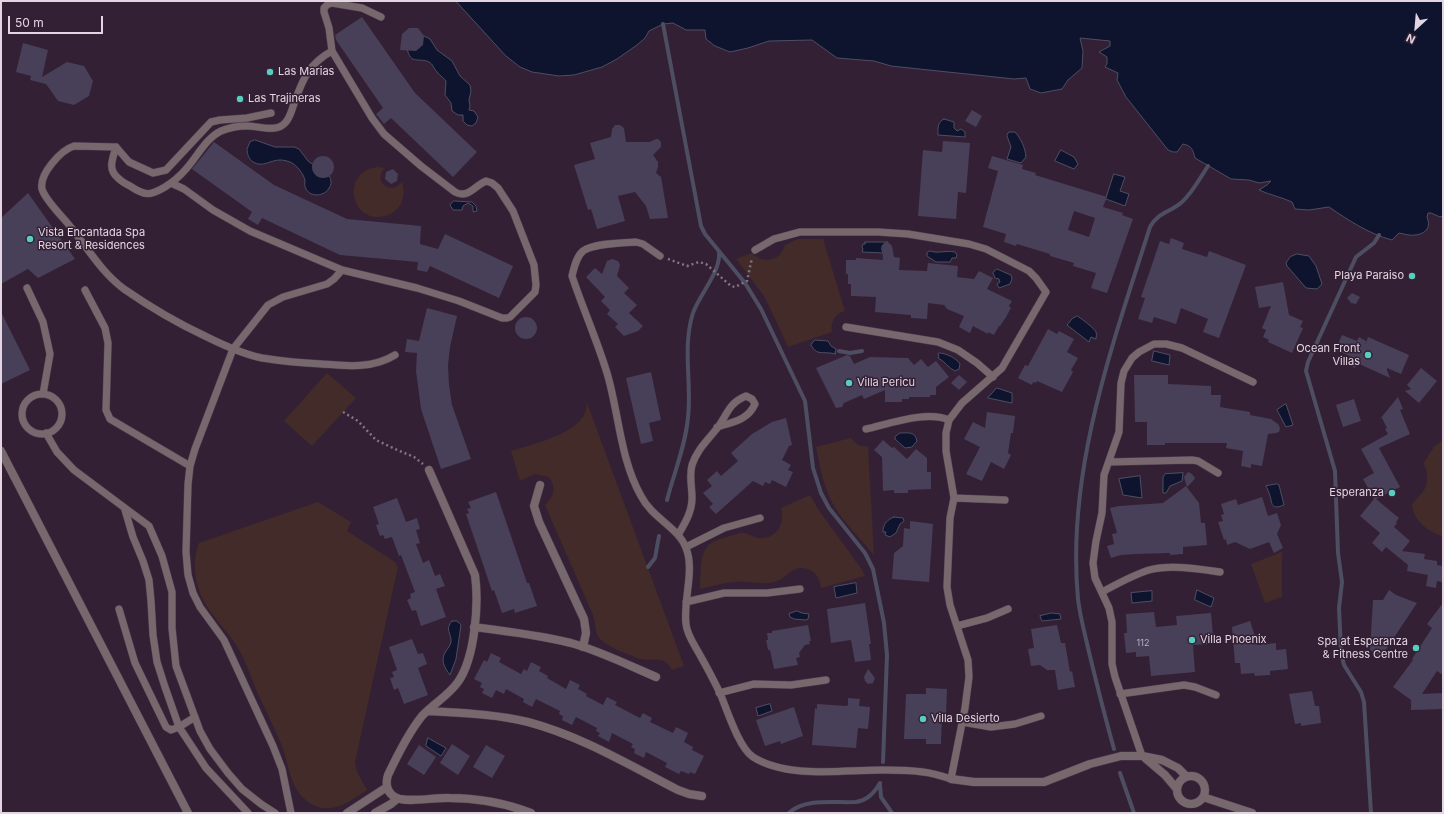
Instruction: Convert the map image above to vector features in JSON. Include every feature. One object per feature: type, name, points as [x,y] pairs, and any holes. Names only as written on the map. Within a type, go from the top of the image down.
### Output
[{"type":"street","points":[[1,451],[188,813]]},
{"type":"street","points":[[429,470],[475,575],[477,600],[474,627],[467,664],[461,676],[448,694],[428,711],[416,724],[388,773],[386,778],[387,786],[391,794],[397,799],[461,798],[503,804],[531,813]]},
{"type":"street","points":[[540,485],[534,506],[539,522],[584,619],[586,629],[583,647]]},
{"type":"street","points":[[474,627],[560,640],[583,647],[656,677]]},
{"type":"street","points":[[428,711],[496,716],[543,727],[584,742],[678,790],[693,795],[702,796]]},
{"type":"street","points":[[951,779],[974,782],[1044,782],[1090,764],[1120,756],[1142,756],[1170,763],[1186,776]]},
{"type":"street","points":[[1142,756],[1165,774],[1176,788],[1178,798],[1186,804],[1196,803],[1203,797],[1205,788],[1200,779],[1191,775],[1186,776],[1179,782],[1176,788]]},
{"type":"street","points":[[347,813],[387,786]]},
{"type":"street","points":[[1203,797],[1252,813]]},
{"type":"street","points":[[375,813],[397,799]]},
{"type":"lane","points":[[171,183],[184,189],[213,210],[250,231],[342,270],[417,288],[459,301],[502,318],[510,317],[535,292],[536,285],[534,265],[525,241],[513,211],[498,188],[492,183],[486,181],[467,194],[461,195],[420,166],[384,134],[332,52],[329,28],[324,12],[324,8],[328,4],[332,3],[362,8],[381,17]]},
{"type":"lane","points":[[116,147],[112,162],[112,171],[119,179],[140,193],[147,195],[157,192],[171,183],[187,168],[206,144],[220,131],[247,126],[273,128],[280,127],[285,124],[289,118],[308,72],[320,58],[332,52]]},
{"type":"lane","points":[[271,113],[247,118],[211,122],[166,170],[153,173],[128,162],[116,147],[74,146],[68,148],[47,168],[44,173],[42,185],[44,193],[79,237],[93,258],[123,288],[161,313],[205,336],[234,349],[260,357],[290,361],[348,366],[372,364],[386,360],[395,355]]},
{"type":"lane","points":[[660,256],[643,244],[636,242],[590,247],[583,251],[575,263],[572,276],[607,374],[631,473],[641,496],[650,510],[678,535],[686,547],[689,569],[685,609],[686,627],[719,693],[739,741],[751,756],[772,766],[795,770],[840,772],[882,770],[924,772],[951,779],[968,693],[969,677],[968,660],[950,605],[947,587],[950,518],[954,498],[946,451],[946,432],[949,420],[962,403],[1000,372],[1006,364],[1046,292],[1029,270],[992,252],[974,246],[898,233],[800,232],[774,239],[755,250]]},
{"type":"lane","points":[[291,813],[282,769],[273,746],[224,640],[195,600],[190,586],[186,552],[188,484],[190,466],[195,449],[234,349],[268,305],[283,297],[327,284],[342,270]]},
{"type":"lane","points":[[27,288],[43,322],[50,354],[43,394]]},
{"type":"lane","points":[[85,290],[105,328],[108,343],[106,410],[110,419],[190,466]]},
{"type":"lane","points":[[846,327],[938,342],[958,350],[977,363],[993,377]]},
{"type":"lane","points":[[1142,756],[1115,677],[1112,664],[1112,637],[1109,608],[1095,578],[1093,563],[1102,513],[1104,475],[1119,432],[1122,377],[1132,358],[1143,349],[1154,344],[1173,345],[1253,382]]},
{"type":"lane","points":[[43,394],[53,398],[57,402],[61,413],[61,418],[55,428],[46,433],[34,432],[28,428],[22,418],[23,406],[27,401],[31,397],[43,394]]},
{"type":"lane","points":[[678,535],[690,512],[692,498],[690,474],[692,464],[703,443],[718,427],[729,409],[737,400],[746,396],[752,399],[755,404],[751,412],[743,418],[718,427]]},
{"type":"lane","points":[[866,429],[925,416],[939,417],[949,420]]},
{"type":"lane","points":[[46,433],[57,452],[74,470],[125,510],[149,526],[162,556],[172,592],[172,628],[176,666],[195,717],[205,739],[228,773],[250,796],[275,813]]},
{"type":"lane","points":[[1109,462],[1192,460],[1198,461],[1218,473]]},
{"type":"lane","points":[[954,498],[1005,500]]},
{"type":"lane","points":[[125,510],[132,537],[143,561],[149,580],[153,635],[157,662],[179,728],[206,768],[248,813]]},
{"type":"lane","points":[[686,547],[724,528],[760,518]]},
{"type":"lane","points":[[1102,592],[1140,573],[1158,568],[1194,568],[1220,572]]},
{"type":"lane","points":[[686,602],[724,593],[767,593],[800,589]]},
{"type":"lane","points":[[119,609],[135,663],[166,727],[171,730],[179,728],[195,717]]},
{"type":"lane","points":[[957,626],[987,618],[1008,609]]},
{"type":"lane","points":[[719,693],[754,684],[785,685],[826,680]]},
{"type":"lane","points":[[1120,694],[1184,686],[1195,687],[1216,695]]},
{"type":"lane","points":[[962,722],[991,726],[1015,724],[1041,716]]},
{"type":"path","points":[[660,256],[686,266],[700,262],[706,264],[731,286],[735,287],[747,280],[750,263],[755,250]]},
{"type":"path","points":[[343,412],[358,421],[376,440],[395,450],[414,456],[429,470]]},
{"type":"shaded area","points":[[377,167],[385,168],[380,177],[384,185],[392,188],[402,182],[404,192],[402,202],[395,211],[387,216],[374,217],[364,213],[358,206],[354,197],[354,188],[358,178],[365,171]]},
{"type":"shaded area","points":[[798,239],[823,239],[845,311],[838,314],[834,319],[832,332],[788,347],[764,296],[736,259],[752,253],[761,259],[771,260],[780,255],[785,245]]},
{"type":"shaded area","points":[[327,373],[356,398],[312,446],[284,421]]},
{"type":"shaded area","points":[[586,400],[684,666],[672,670],[669,665],[662,660],[640,659],[609,646],[600,638],[596,632],[593,615],[545,505],[551,498],[554,488],[549,477],[535,474],[520,481],[511,451],[546,440],[571,428],[580,420],[586,411]]},
{"type":"shaded area","points":[[851,438],[858,445],[868,447],[874,555],[837,511],[824,483],[820,469],[816,447]]},
{"type":"shaded area","points":[[1443,440],[1443,536],[1427,529],[1419,521],[1413,511],[1412,505],[1425,488],[1427,472],[1424,462],[1434,447]]},
{"type":"shaded area","points":[[810,495],[818,509],[865,576],[821,588],[818,578],[814,573],[808,569],[799,568],[792,571],[782,579],[774,582],[732,582],[700,589],[701,563],[708,545],[740,533],[745,533],[758,538],[764,538],[775,534],[781,525],[781,508]]},
{"type":"shaded area","points":[[318,502],[351,522],[347,531],[395,562],[398,567],[355,762],[357,772],[367,790],[349,802],[329,808],[315,806],[299,793],[294,785],[283,748],[243,658],[234,641],[203,601],[195,574],[196,555],[199,543]]},
{"type":"shaded area","points":[[1282,552],[1282,597],[1265,603],[1251,564]]},
{"type":"water","points":[[456,1],[1443,1],[1443,216],[1440,217],[1428,213],[1427,217],[1429,224],[1423,233],[1407,235],[1399,233],[1392,240],[1351,222],[1329,207],[1309,210],[1295,209],[1292,202],[1259,190],[1271,181],[1259,183],[1249,180],[1231,179],[1195,158],[1192,149],[1186,145],[1183,144],[1177,152],[1168,150],[1126,97],[1117,80],[1118,73],[1105,67],[1107,64],[1107,57],[1099,52],[1110,46],[1110,41],[1080,38],[1083,51],[1082,68],[1068,80],[1062,89],[1041,93],[1030,89],[1026,78],[1014,79],[891,66],[874,61],[837,58],[812,40],[769,41],[730,52],[715,46],[706,39],[705,30],[686,30],[673,23],[663,24],[649,31],[645,38],[637,45],[617,59],[602,67],[574,75],[559,76],[532,72],[520,67],[506,56]]},
{"type":"water","points":[[422,35],[430,39],[437,50],[452,61],[460,76],[470,85],[471,91],[469,110],[474,111],[478,117],[476,123],[472,126],[467,125],[463,121],[463,115],[458,115],[452,111],[451,103],[445,95],[446,81],[432,64],[426,61],[413,59],[408,54],[407,48]]},
{"type":"water","points":[[944,119],[954,122],[954,128],[957,131],[961,129],[965,132],[965,137],[938,135],[939,124]]},
{"type":"water","points":[[1009,132],[1015,132],[1024,147],[1026,157],[1021,163],[1007,159],[1011,147],[1007,136]]},
{"type":"water","points":[[255,140],[275,147],[294,147],[299,149],[308,161],[330,177],[330,187],[324,193],[314,195],[308,192],[305,188],[305,180],[301,172],[292,163],[280,160],[263,164],[253,162],[248,156],[247,149],[250,142]]},
{"type":"water","points":[[1061,150],[1074,157],[1078,164],[1074,169],[1055,161]]},
{"type":"water","points":[[1114,174],[1125,177],[1120,191],[1129,194],[1125,206],[1106,199]]},
{"type":"water","points":[[454,201],[472,202],[476,206],[477,211],[473,212],[473,206],[468,203],[463,206],[462,210],[453,210],[450,205]]},
{"type":"water","points":[[865,242],[888,242],[882,246],[883,253],[862,252],[862,247]]},
{"type":"water","points":[[930,251],[955,252],[957,255],[956,258],[952,258],[950,262],[936,262],[927,256],[927,253]]},
{"type":"water","points":[[1297,254],[1309,256],[1316,266],[1322,284],[1317,289],[1306,288],[1287,266],[1286,263],[1290,257]]},
{"type":"water","points":[[997,269],[1011,275],[1012,279],[1010,284],[999,288],[997,284],[1000,282],[999,279],[995,278],[993,273]]},
{"type":"water","points":[[1077,316],[1095,330],[1096,339],[1091,337],[1089,342],[1067,325]]},
{"type":"water","points":[[815,340],[828,341],[831,346],[836,349],[836,354],[817,352],[811,345]]},
{"type":"water","points":[[1154,351],[1170,355],[1169,365],[1152,361]]},
{"type":"water","points":[[939,353],[948,355],[956,360],[960,364],[959,369],[955,371],[950,368],[938,358]]},
{"type":"water","points":[[997,388],[1012,393],[1012,403],[988,398]]},
{"type":"water","points":[[1286,404],[1293,425],[1286,427],[1277,410]]},
{"type":"water","points":[[900,433],[913,434],[917,441],[912,447],[905,448],[895,439],[895,437]]},
{"type":"water","points":[[1183,473],[1182,481],[1170,486],[1166,493],[1163,493],[1163,477],[1165,474]]},
{"type":"water","points":[[1140,476],[1142,498],[1123,495],[1119,479]]},
{"type":"water","points":[[1279,485],[1284,505],[1279,507],[1272,505],[1266,486]]},
{"type":"water","points":[[894,517],[903,518],[904,521],[900,524],[896,533],[890,537],[885,535],[886,532],[883,532],[883,529],[889,519]]},
{"type":"water","points":[[856,583],[857,593],[836,598],[834,587]]},
{"type":"water","points":[[1197,590],[1214,598],[1211,607],[1195,600]]},
{"type":"water","points":[[1152,591],[1152,601],[1132,603],[1131,593]]},
{"type":"water","points":[[797,611],[809,614],[808,619],[794,619],[790,617],[789,614]]},
{"type":"water","points":[[1052,613],[1060,614],[1061,619],[1042,621],[1040,616]]},
{"type":"water","points":[[452,621],[457,621],[461,625],[456,659],[450,675],[445,666],[443,657],[451,642],[448,629]]},
{"type":"water","points":[[770,704],[772,711],[758,716],[756,708]]},
{"type":"water","points":[[428,738],[446,748],[441,756],[426,746]]},
{"type":"building","points":[[362,17],[415,93],[477,152],[453,177],[391,118],[384,124],[376,114],[383,108],[336,40],[335,35]]},
{"type":"building","points":[[409,28],[418,28],[424,36],[423,45],[416,51],[400,50],[402,34]]},
{"type":"building","points":[[23,43],[48,50],[42,77],[67,62],[84,66],[93,81],[89,96],[74,105],[58,101],[46,84],[30,80],[31,76],[16,72]]},
{"type":"building","points":[[972,110],[982,116],[976,127],[965,121]]},
{"type":"building","points":[[615,125],[620,125],[624,128],[626,142],[650,142],[658,139],[661,142],[661,147],[653,155],[658,162],[656,173],[661,177],[668,218],[650,219],[646,206],[635,192],[618,196],[625,221],[597,229],[591,209],[588,210],[574,165],[595,159],[590,143],[611,137],[612,129]]},
{"type":"building","points":[[943,141],[970,143],[966,193],[958,192],[956,219],[918,216],[923,150],[942,152]]},
{"type":"building","points":[[214,142],[274,185],[347,219],[421,226],[420,244],[438,249],[445,234],[513,266],[499,298],[430,266],[427,272],[417,270],[418,262],[340,255],[262,218],[258,225],[248,219],[252,212],[192,169]]},
{"type":"building","points":[[323,156],[331,159],[334,167],[331,175],[323,178],[315,175],[312,167],[315,159]]},
{"type":"building","points":[[992,156],[1023,165],[1022,169],[1036,173],[1035,175],[1107,197],[1103,207],[1123,213],[1122,215],[1133,219],[1107,293],[1091,288],[1096,273],[1073,266],[1074,263],[1050,256],[1050,254],[1017,244],[1016,246],[1004,242],[1006,234],[983,227],[998,171],[988,168]],"holes":[[[1074,211],[1095,218],[1089,237],[1068,230]]]},
{"type":"building","points":[[393,169],[398,174],[397,181],[391,184],[385,179],[386,172]]},
{"type":"building","name":"Vista Encantada Spa Resort & Residences","points":[[28,193],[75,259],[38,278],[28,269],[1,284],[1,218]]},
{"type":"building","points":[[1171,238],[1184,243],[1182,249],[1207,257],[1209,251],[1246,265],[1219,338],[1203,332],[1208,319],[1181,308],[1176,324],[1154,317],[1152,323],[1138,319],[1145,298],[1141,297],[1160,241],[1169,244]]},
{"type":"building","points":[[888,242],[892,246],[894,257],[900,258],[899,270],[927,271],[928,263],[958,266],[957,277],[974,279],[979,271],[993,278],[987,289],[1012,301],[1009,306],[1011,308],[994,335],[988,332],[988,334],[973,326],[970,333],[959,327],[964,316],[947,309],[944,305],[928,303],[927,319],[911,318],[911,315],[875,312],[876,297],[851,296],[851,284],[848,284],[848,274],[846,274],[846,260],[856,260],[856,258],[883,260],[882,246],[884,243]]},
{"type":"building","points":[[612,259],[618,261],[620,265],[617,276],[629,288],[624,293],[637,305],[629,313],[643,326],[638,331],[624,336],[615,327],[618,324],[607,314],[610,310],[601,301],[605,297],[586,277],[595,268],[602,274],[607,261]]},
{"type":"building","points":[[1283,282],[1289,315],[1303,321],[1300,327],[1303,328],[1292,353],[1268,342],[1269,340],[1263,337],[1266,330],[1262,328],[1271,306],[1259,308],[1255,287]]},
{"type":"building","points":[[1352,293],[1360,297],[1356,304],[1351,303],[1347,298]]},
{"type":"building","points":[[427,308],[457,316],[450,347],[448,365],[449,385],[452,405],[471,459],[441,469],[421,409],[416,371],[417,353],[405,352],[407,339],[419,341]]},
{"type":"building","points":[[1,312],[30,370],[1,384]]},
{"type":"building","points":[[526,317],[534,320],[537,328],[534,336],[526,339],[518,336],[515,328],[518,320]]},
{"type":"building","points":[[1048,329],[1057,334],[1059,331],[1074,339],[1067,352],[1078,358],[1071,370],[1073,372],[1062,392],[1037,381],[1036,383],[1033,382],[1032,385],[1018,378],[1025,365],[1028,366]]},
{"type":"building","name":"Ocean Front Villas","points":[[1342,335],[1357,341],[1359,337],[1366,341],[1365,345],[1368,337],[1409,355],[1401,374],[1387,368],[1390,378],[1357,363],[1355,368],[1346,364],[1350,356],[1335,350]]},
{"type":"building","points":[[847,355],[850,356],[854,364],[870,357],[908,358],[914,365],[921,359],[928,367],[936,361],[949,377],[936,387],[936,395],[930,395],[930,397],[909,397],[909,399],[902,399],[902,402],[885,402],[885,390],[864,399],[862,395],[844,403],[842,407],[836,408],[816,368]]},
{"type":"building","points":[[1421,368],[1437,381],[1419,403],[1405,391],[1411,389],[1407,385]]},
{"type":"building","points":[[651,372],[661,420],[649,423],[653,441],[641,444],[626,378]]},
{"type":"building","points":[[959,375],[967,382],[959,390],[951,383]]},
{"type":"building","points":[[1134,375],[1168,375],[1168,384],[1211,386],[1211,395],[1221,395],[1220,407],[1250,412],[1250,415],[1271,419],[1278,424],[1280,428],[1279,432],[1268,434],[1262,466],[1251,464],[1251,468],[1241,466],[1243,451],[1226,448],[1227,443],[1165,443],[1165,445],[1147,445],[1147,422],[1135,422]]},
{"type":"building","points":[[1398,397],[1403,409],[1400,410],[1410,434],[1379,448],[1400,487],[1376,499],[1399,518],[1394,527],[1410,541],[1402,551],[1425,554],[1424,559],[1437,561],[1437,565],[1443,566],[1443,582],[1437,581],[1436,588],[1426,586],[1428,575],[1407,571],[1408,565],[1386,547],[1382,552],[1372,543],[1380,533],[1360,516],[1374,499],[1363,479],[1374,473],[1361,449],[1388,434],[1382,418],[1380,419]]},
{"type":"building","points":[[1354,399],[1361,421],[1343,427],[1336,405]]},
{"type":"building","points":[[987,412],[1015,416],[1008,453],[1011,455],[1004,469],[991,462],[982,481],[966,474],[980,447],[964,439],[973,422],[985,428]]},
{"type":"building","points":[[786,418],[792,445],[789,446],[782,460],[791,465],[788,470],[793,472],[786,487],[772,480],[770,484],[765,482],[763,486],[753,481],[716,514],[709,507],[713,504],[703,493],[712,486],[707,480],[717,471],[721,476],[738,461],[731,453],[752,434],[772,422]]},
{"type":"building","points":[[883,440],[892,448],[894,447],[907,459],[916,449],[927,458],[927,472],[931,472],[931,489],[908,490],[908,493],[894,493],[894,490],[883,491],[882,457],[874,450]]},
{"type":"building","points":[[1188,472],[1195,478],[1187,487],[1184,477]]},
{"type":"building","points":[[1186,486],[1199,503],[1201,523],[1205,523],[1207,545],[1183,547],[1183,554],[1136,554],[1121,555],[1111,558],[1107,546],[1114,544],[1112,534],[1117,533],[1110,508],[1163,503]]},
{"type":"building","points":[[496,492],[527,583],[529,583],[537,606],[515,613],[514,609],[502,613],[494,590],[492,591],[466,514],[469,513],[467,509],[471,508],[468,502]]},
{"type":"building","points":[[1262,497],[1268,516],[1277,513],[1281,525],[1277,534],[1283,548],[1274,553],[1269,542],[1250,549],[1235,542],[1227,545],[1226,539],[1224,540],[1218,522],[1223,521],[1221,515],[1224,514],[1221,504],[1236,499],[1238,505]]},
{"type":"building","points":[[397,498],[406,522],[417,518],[420,529],[416,530],[420,543],[416,544],[423,563],[429,560],[435,576],[440,574],[445,586],[436,589],[446,617],[421,626],[416,610],[412,611],[407,600],[411,598],[410,594],[415,592],[401,555],[399,556],[392,537],[385,539],[383,535],[380,536],[376,525],[379,524],[373,507]]},
{"type":"building","points":[[910,521],[933,524],[929,582],[892,579],[894,553],[903,546],[904,528],[910,529]]},
{"type":"building","points":[[1389,590],[1396,595],[1417,603],[1381,657],[1370,650],[1373,600],[1383,600]]},
{"type":"building","points":[[865,603],[871,644],[869,644],[871,660],[855,662],[851,640],[831,643],[827,609]]},
{"type":"building","points":[[1443,603],[1443,675],[1437,671],[1422,694],[1443,693],[1443,709],[1411,710],[1411,700],[1393,687],[1413,660],[1412,659],[1432,628],[1427,624]]},
{"type":"building","points":[[1154,612],[1156,627],[1177,625],[1176,616],[1211,613],[1213,636],[1209,636],[1209,644],[1193,645],[1195,672],[1151,676],[1149,656],[1136,657],[1136,652],[1126,653],[1124,633],[1127,633],[1126,614]]},
{"type":"building","points":[[1250,621],[1258,645],[1276,643],[1276,650],[1286,649],[1288,669],[1270,671],[1270,675],[1255,676],[1254,673],[1241,674],[1240,663],[1235,663],[1232,627]]},
{"type":"building","points":[[808,625],[811,641],[809,641],[810,644],[805,645],[799,653],[800,657],[796,658],[798,665],[774,669],[766,640],[768,640],[767,633]]},
{"type":"building","points":[[1057,625],[1061,643],[1065,643],[1070,672],[1072,671],[1075,687],[1058,690],[1055,670],[1047,670],[1040,665],[1031,666],[1028,649],[1034,648],[1031,629]]},
{"type":"building","points":[[412,639],[418,654],[423,653],[427,664],[418,668],[428,695],[404,704],[398,688],[394,690],[390,678],[394,677],[392,672],[397,670],[389,647]]},
{"type":"building","points":[[491,653],[501,658],[499,662],[521,674],[524,669],[527,671],[531,662],[541,667],[539,671],[548,676],[547,678],[566,689],[570,680],[580,685],[578,689],[587,694],[586,696],[603,705],[607,697],[617,702],[615,705],[640,718],[643,713],[652,718],[650,722],[673,733],[676,727],[688,733],[684,742],[693,747],[692,750],[704,756],[695,774],[690,772],[689,774],[681,771],[679,774],[665,767],[667,763],[646,752],[644,758],[634,753],[635,749],[631,747],[633,744],[612,733],[609,742],[598,736],[600,733],[596,731],[597,728],[576,717],[572,725],[562,720],[563,716],[559,714],[560,711],[536,699],[532,707],[523,702],[524,699],[506,689],[504,694],[496,690],[492,698],[482,693],[484,689],[480,687],[482,683],[474,679],[484,660],[487,662]]},
{"type":"building","points":[[868,669],[875,678],[873,683],[868,684],[864,677]]},
{"type":"building","name":"Villa Desierto","points":[[926,688],[947,689],[946,716],[942,716],[941,744],[926,744],[926,739],[904,739],[906,694],[926,694]]},
{"type":"building","points":[[1312,691],[1315,706],[1319,706],[1321,723],[1301,726],[1301,723],[1295,724],[1289,694]]},
{"type":"building","points":[[848,698],[860,699],[859,706],[870,707],[868,729],[858,728],[856,748],[812,745],[815,708],[817,709],[817,704],[846,706],[848,705]]},
{"type":"building","points":[[794,707],[803,736],[781,744],[780,741],[765,746],[756,720]]},
{"type":"building","points":[[452,744],[470,756],[458,775],[440,763]]},
{"type":"building","points":[[419,745],[436,757],[424,775],[407,764]]},
{"type":"building","points":[[486,745],[505,756],[492,778],[473,767]]},
{"type":"waterway","points":[[663,24],[701,226],[705,234],[745,283],[761,309],[805,401],[813,468],[821,493],[829,508],[865,553],[873,569],[884,623],[887,655],[883,762]]},
{"type":"waterway","points":[[1114,749],[1081,619],[1078,599],[1076,551],[1079,504],[1085,457],[1107,364],[1150,227],[1156,219],[1186,198],[1208,166]]},
{"type":"waterway","points":[[1371,813],[1364,702],[1361,692],[1344,665],[1341,652],[1339,608],[1342,582],[1338,553],[1335,471],[1306,371],[1308,362],[1356,257],[1374,243],[1379,235]]},
{"type":"waterway","points":[[667,500],[687,427],[689,404],[688,339],[690,326],[696,306],[717,267],[719,252]]},
{"type":"waterway","points":[[839,351],[850,353],[862,351]]},
{"type":"waterway","points":[[648,567],[655,558],[659,536]]},
{"type":"waterway","points":[[1120,773],[1134,813]]},
{"type":"waterway","points":[[789,813],[796,808],[811,803],[855,802],[863,800],[870,796],[880,783]]},
{"type":"waterway","points":[[880,785],[881,797],[892,813]]},
{"type":"place","name":"Las Marias","points":[[270,72]]},
{"type":"place","name":"Las Trajineras","points":[[240,99]]},
{"type":"place","name":"Vista Encantada Spa Resort & Residences","points":[[30,239]]},
{"type":"place","name":"Playa Paraiso","points":[[1412,276]]},
{"type":"place","name":"Ocean Front Villas","points":[[1368,355]]},
{"type":"place","name":"Villa Pericu","points":[[849,383]]},
{"type":"place","name":"Esperanza","points":[[1392,493]]},
{"type":"place","name":"Villa Phoenix","points":[[1192,640]]},
{"type":"place","name":"Spa at Esperanza & Fitness Centre","points":[[1416,648]]},
{"type":"place","name":"Villa Desierto","points":[[923,719]]}]
